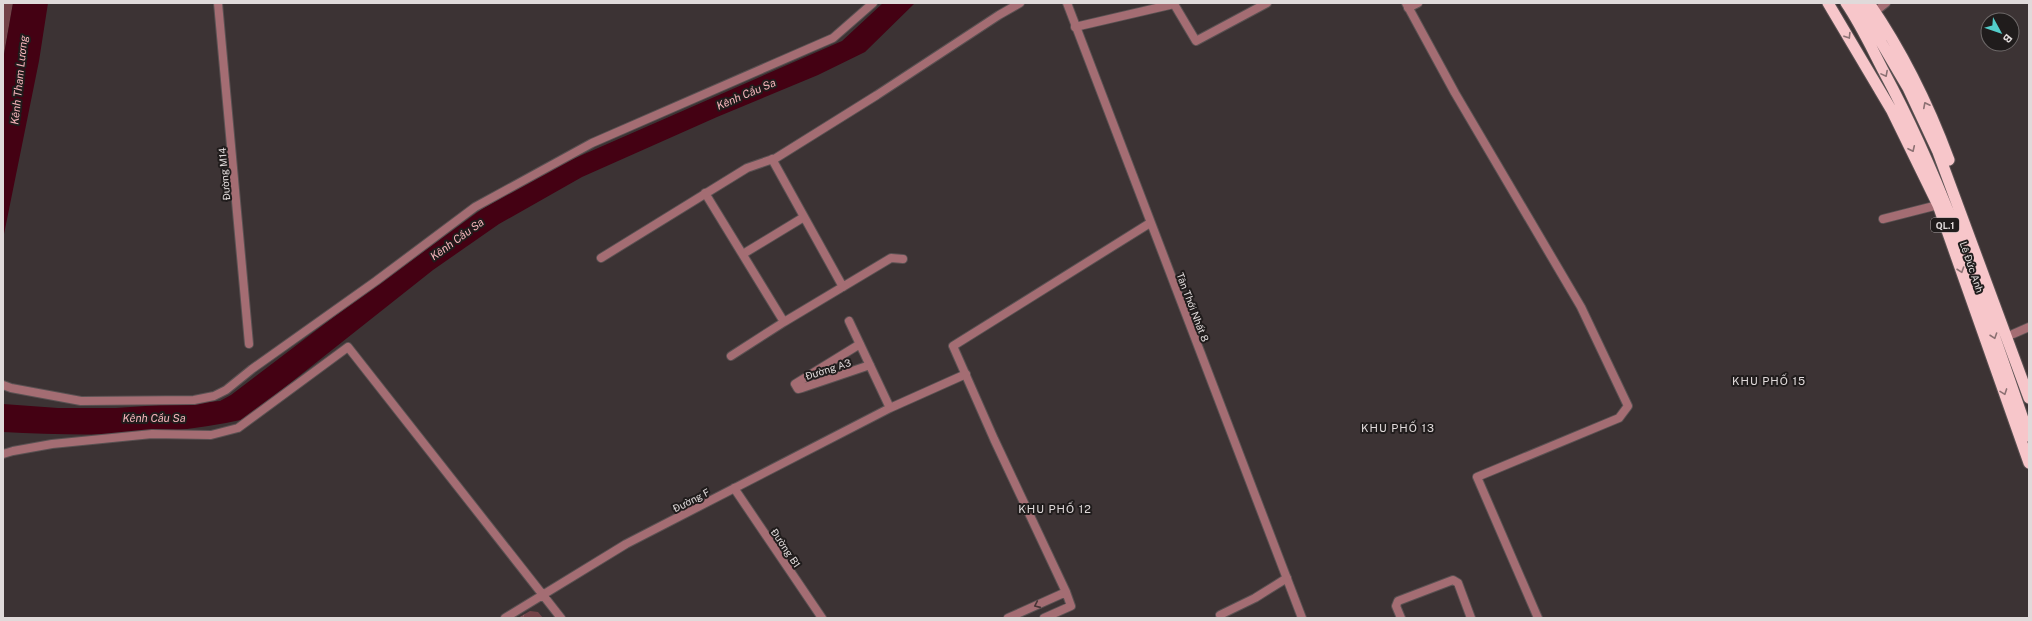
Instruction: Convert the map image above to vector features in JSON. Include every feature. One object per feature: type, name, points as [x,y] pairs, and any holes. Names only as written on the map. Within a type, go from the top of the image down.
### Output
[{"type":"highway","name":"Lê Đức Anh","points":[[1828,3],[1892,111],[1938,205],[2029,436]]},
{"type":"highway","name":"Lê Đức Anh","points":[[1846,3],[1892,85],[1924,150],[1983,319],[2029,463]]},
{"type":"highway","name":"Lê Đức Anh","points":[[1858,3],[1870,11],[1938,152],[2010,336],[2029,377]]},
{"type":"highway","name":"Lê Đức Anh","points":[[2010,336],[2029,398]]},
{"type":"street","name":"Đường M14","points":[[218,3],[249,344]]},
{"type":"street","points":[[3,384],[11,388],[81,401],[194,400],[214,396],[226,390],[252,368],[376,281],[476,207],[592,143],[833,38],[873,3]]},
{"type":"street","points":[[601,258],[746,168],[772,159],[876,95],[1020,3]]},
{"type":"street","name":"Tân Thới Nhất 8","points":[[1067,3],[1302,618]]},
{"type":"street","points":[[1075,27],[1174,4],[1196,40],[1267,3]]},
{"type":"street","points":[[1418,3],[1407,6],[1455,93],[1581,307],[1628,406],[1620,418],[1477,477],[1538,618]]},
{"type":"street","points":[[1870,11],[1886,3]]},
{"type":"street","points":[[772,159],[842,287]]},
{"type":"street","points":[[705,193],[784,322]]},
{"type":"street","points":[[1883,219],[1938,205]]},
{"type":"street","points":[[743,254],[804,218]]},
{"type":"street","points":[[1044,618],[1071,606],[1066,592],[994,439],[953,346],[1150,223]]},
{"type":"street","points":[[731,356],[784,322],[891,258],[903,259]]},
{"type":"street","points":[[849,322],[890,408]]},
{"type":"street","points":[[2010,336],[2029,327]]},
{"type":"street","name":"Đường A3","points":[[860,344],[795,384],[798,388],[802,388],[870,365]]},
{"type":"street","points":[[3,454],[52,444],[152,434],[211,436],[238,428],[348,347],[542,596],[561,618]]},
{"type":"street","name":"Đường F","points":[[505,618],[626,544],[890,408],[966,374]]},
{"type":"street","name":"Đường B1","points":[[734,488],[822,618]]},
{"type":"street","points":[[1220,615],[1255,598],[1287,578]]},
{"type":"street","points":[[1401,618],[1396,606],[1398,600],[1453,580],[1458,583],[1471,618]]},
{"type":"street","points":[[1008,618],[1066,592]]},
{"type":"green space","points":[[3,3],[13,3],[3,60]]},
{"type":"green space","points":[[530,611],[538,612],[543,618],[518,618]]},
{"type":"water","name":"Kênh Tham Lương","points":[[13,3],[48,3],[39,61],[3,239],[3,60]]},
{"type":"water","name":"Kênh Cầu Sa","points":[[883,3],[915,3],[865,52],[818,75],[717,117],[582,177],[499,224],[433,270],[245,419],[186,429],[124,434],[3,432],[3,404],[58,408],[116,408],[220,401],[231,395],[335,316],[482,209],[557,166],[842,41]]},
{"type":"district","name":"KHU PHỐ 15","points":[[1769,381]]},
{"type":"district","name":"KHU PHỐ 13","points":[[1398,428]]},
{"type":"district","name":"KHU PHỐ 12","points":[[1055,509]]}]
